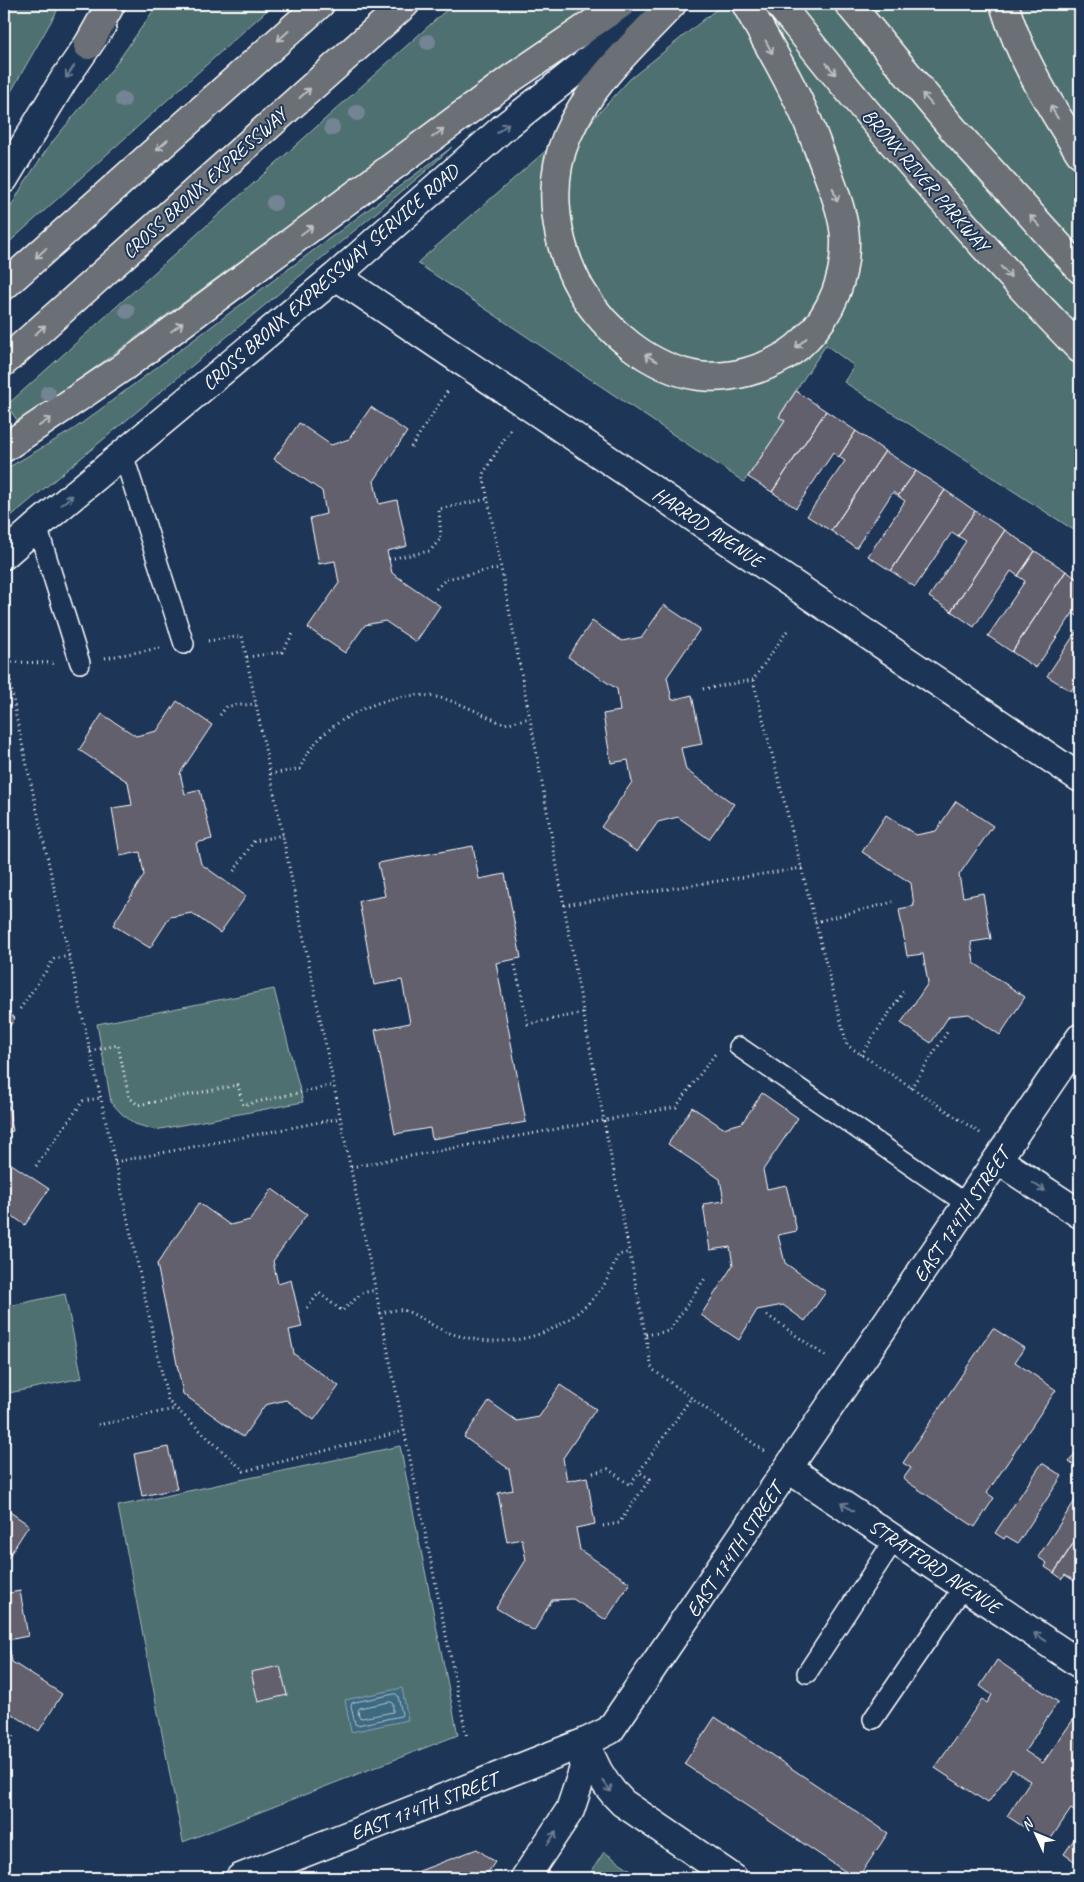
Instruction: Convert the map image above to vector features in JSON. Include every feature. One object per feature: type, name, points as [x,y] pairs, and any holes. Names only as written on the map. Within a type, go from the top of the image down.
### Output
[{"type":"main road","points":[[88,45],[111,4]]},
{"type":"main road","points":[[4,179],[20,150],[88,45],[118,4]]},
{"type":"main road","points":[[4,286],[320,4]]},
{"type":"main road","name":"CROSS BRONX EXPRESSWAY","points":[[4,362],[405,4]]},
{"type":"main road","points":[[4,448],[122,368],[512,78],[622,4]]},
{"type":"main road","name":"CROSS BRONX EXPRESSWAY SERVICE ROAD","points":[[4,555],[336,276],[502,129],[660,4]]},
{"type":"main road","points":[[672,4],[604,78],[568,133],[560,157],[555,190],[556,209],[565,251],[572,270],[582,290],[609,325],[632,345],[662,364],[681,372],[719,377],[763,368],[799,346],[825,316],[835,297],[845,255],[844,227],[835,194],[805,114],[746,4]]},
{"type":"main road","name":"BRONX RIVER PARKWAY","points":[[779,4],[905,157],[980,243],[1080,349]]},
{"type":"main road","points":[[849,4],[954,130],[1080,270]]},
{"type":"main road","points":[[1004,4],[1019,44],[1039,87],[1080,153]]},
{"type":"main road","name":"HARROD AVENUE","points":[[336,276],[1080,778]]},
{"type":"main road","name":"EAST 174TH STREET","points":[[240,1878],[586,1742],[604,1734],[615,1725],[1080,1038]]},
{"type":"main road","points":[[1002,1155],[1080,1214]]},
{"type":"main road","name":"STRATFORD AVENUE","points":[[789,1469],[1080,1664]]},
{"type":"main road","points":[[525,1878],[570,1810],[582,1771],[586,1742]]},
{"type":"main road","points":[[586,1742],[592,1761],[602,1779],[623,1804],[734,1878]]},
{"type":"lane","points":[[123,454],[184,644]]},
{"type":"lane","points":[[37,526],[80,663]]},
{"type":"lane","points":[[739,1047],[968,1205]]},
{"type":"lane","points":[[807,1673],[894,1540]]},
{"type":"lane","points":[[873,1719],[964,1586]]},
{"type":"path","points":[[411,447],[466,363]]},
{"type":"path","points":[[526,404],[483,474],[530,718],[583,1013],[652,1369],[789,1469]]},
{"type":"path","points":[[389,559],[430,551],[442,538],[438,509],[487,499]]},
{"type":"path","points":[[436,589],[446,579],[500,568]]},
{"type":"path","points":[[703,689],[753,680],[787,631]]},
{"type":"path","points":[[247,658],[282,652],[294,632]]},
{"type":"path","points":[[7,662],[80,663],[184,644],[242,636],[466,1738]]},
{"type":"path","points":[[4,657],[7,662],[16,716],[168,1402],[244,1471],[404,1430]]},
{"type":"path","points":[[753,680],[847,1045],[911,1088],[1002,1155]]},
{"type":"path","points":[[270,774],[300,769],[304,757],[327,731],[343,720],[382,700],[428,696],[460,704],[504,724],[530,718]]},
{"type":"path","points":[[220,715],[227,706],[256,704]]},
{"type":"path","points":[[234,871],[254,841],[283,835]]},
{"type":"path","points":[[564,905],[802,868]]},
{"type":"path","points":[[815,922],[893,902]]},
{"type":"path","points":[[20,1009],[54,959],[69,956]]},
{"type":"path","points":[[515,965],[528,1024],[583,1013]]},
{"type":"path","points":[[861,1055],[904,991]]},
{"type":"path","points":[[911,1088],[948,1031]]},
{"type":"path","points":[[351,1167],[676,1107],[727,1038],[739,1047]]},
{"type":"path","points":[[90,1051],[118,1045],[129,1097],[138,1105],[238,1085],[243,1105],[334,1085]]},
{"type":"path","points":[[36,1166],[83,1101],[100,1098]]},
{"type":"path","points":[[115,1162],[341,1118]]},
{"type":"path","points":[[380,1313],[403,1310],[447,1332],[463,1337],[500,1341],[522,1339],[550,1331],[569,1320],[586,1306],[602,1288],[618,1255],[630,1252]]},
{"type":"path","points":[[646,1335],[669,1331],[706,1277]]},
{"type":"path","points":[[307,1308],[319,1293],[342,1311],[362,1293],[376,1290]]},
{"type":"path","points":[[767,1315],[852,1375]]},
{"type":"path","points":[[593,1473],[608,1469],[630,1485],[692,1397]]},
{"type":"path","points":[[98,1425],[176,1408]]},
{"type":"path","points":[[603,1526],[619,1523],[650,1479],[639,1472]]},
{"type":"path","points":[[4,1749],[13,1736]]},
{"type":"green space","points":[[4,4],[61,4],[4,104]]},
{"type":"green space","points":[[158,4],[274,4],[4,247],[4,219],[23,185],[49,146],[113,68]]},
{"type":"green space","points":[[453,4],[598,4],[475,88],[77,381],[18,422],[7,405]]},
{"type":"green space","points":[[723,4],[1080,4],[1080,534],[844,382],[854,366],[826,345],[779,416],[785,421],[744,482],[417,263],[550,147],[582,134],[630,79]]},
{"type":"green space","points":[[452,147],[425,172],[4,522],[4,470],[74,429]]},
{"type":"green space","points":[[274,989],[303,1102],[155,1130],[135,1124],[111,1102],[97,1024]]},
{"type":"green space","points":[[65,1294],[82,1378],[4,1394],[4,1307]]},
{"type":"green space","points":[[400,1446],[458,1735],[183,1842],[118,1506]]},
{"type":"green space","points":[[604,1852],[643,1878],[587,1878]]},
{"type":"water","points":[[402,1688],[408,1720],[351,1732],[345,1700]]},
{"type":"building","points":[[796,391],[826,411],[772,492],[748,477],[785,421],[779,417]]},
{"type":"building","points":[[371,407],[407,432],[374,481],[379,504],[397,500],[407,546],[387,551],[392,573],[440,606],[416,642],[385,621],[365,625],[345,653],[308,628],[339,583],[335,561],[319,564],[310,518],[326,514],[322,491],[274,459],[299,423],[331,445],[349,439]]},
{"type":"building","points":[[826,411],[856,431],[839,457],[833,453],[796,508],[772,492]]},
{"type":"building","points":[[856,431],[885,451],[831,531],[807,516],[845,461],[839,457]]},
{"type":"building","points":[[885,451],[916,471],[898,496],[893,492],[856,548],[831,531]]},
{"type":"building","points":[[916,471],[945,490],[891,571],[868,556],[905,501],[898,496]]},
{"type":"building","points":[[945,490],[975,511],[958,536],[952,532],[915,587],[891,571]]},
{"type":"building","points":[[975,511],[1005,530],[951,611],[929,597],[966,541],[958,536]]},
{"type":"building","points":[[1005,530],[1035,551],[1018,576],[1011,571],[974,627],[951,611]]},
{"type":"building","points":[[1035,551],[1066,571],[1012,652],[988,636],[1025,581],[1018,576]]},
{"type":"building","points":[[1066,571],[1080,581],[1080,614],[1079,617],[1073,613],[1036,668],[1012,652]]},
{"type":"building","points":[[664,605],[700,629],[667,677],[672,700],[692,695],[702,744],[681,748],[686,770],[734,804],[709,839],[678,817],[658,822],[637,852],[601,827],[632,782],[628,760],[611,763],[603,714],[620,711],[617,689],[568,657],[592,621],[622,641],[642,637]]},
{"type":"building","points":[[1080,626],[1080,677],[1071,691],[1047,676]]},
{"type":"building","points":[[177,701],[212,725],[180,773],[185,794],[200,790],[212,839],[196,843],[201,864],[246,896],[220,933],[192,913],[170,917],[150,948],[113,925],[144,875],[140,852],[120,856],[112,808],[132,805],[128,782],[79,750],[102,714],[136,736],[157,731]]},
{"type":"building","points":[[956,801],[993,826],[959,875],[963,897],[983,893],[991,939],[971,942],[974,963],[1025,997],[1000,1035],[969,1014],[949,1016],[931,1043],[901,1023],[928,983],[923,954],[907,956],[899,909],[914,906],[911,883],[862,852],[886,815],[916,835],[936,831]]},
{"type":"building","points":[[473,846],[479,879],[505,874],[521,958],[496,963],[526,1122],[432,1139],[430,1128],[395,1134],[375,1030],[410,1023],[402,980],[374,985],[359,901],[385,896],[378,863]]},
{"type":"building","points":[[4,1010],[15,1018],[4,1035]]},
{"type":"building","points":[[4,1085],[13,1131],[4,1133]]},
{"type":"building","points":[[762,1093],[798,1118],[763,1170],[767,1189],[786,1185],[797,1231],[778,1235],[785,1263],[826,1292],[805,1321],[783,1305],[757,1310],[739,1340],[701,1315],[733,1265],[730,1247],[710,1250],[703,1204],[724,1201],[720,1179],[668,1144],[692,1107],[723,1128],[742,1123]]},
{"type":"building","points":[[4,1159],[49,1189],[25,1225],[4,1210]]},
{"type":"building","points":[[272,1189],[307,1214],[273,1261],[278,1284],[291,1280],[302,1327],[289,1330],[294,1354],[339,1386],[314,1420],[286,1400],[265,1405],[243,1437],[183,1394],[157,1264],[199,1203],[230,1225],[250,1220]]},
{"type":"building","points":[[993,1328],[1024,1348],[1015,1362],[1056,1390],[987,1493],[994,1498],[975,1527],[903,1479],[911,1468],[903,1463]]},
{"type":"building","points":[[560,1385],[596,1409],[563,1458],[567,1481],[587,1477],[595,1524],[576,1528],[580,1550],[630,1583],[606,1620],[573,1599],[552,1600],[534,1631],[496,1608],[526,1560],[522,1539],[507,1542],[498,1493],[513,1490],[509,1469],[464,1437],[489,1401],[517,1421],[539,1417]]},
{"type":"building","points":[[1080,1446],[1080,1470],[1069,1462]]},
{"type":"building","points":[[168,1447],[177,1489],[142,1496],[134,1454]]},
{"type":"building","points":[[1042,1463],[1062,1476],[1018,1543],[1006,1536],[1004,1539],[995,1533]]},
{"type":"building","points":[[1080,1493],[1080,1533],[1054,1573],[1045,1567],[1047,1563],[1038,1557]]},
{"type":"building","points":[[4,1508],[29,1525],[4,1564]]},
{"type":"building","points":[[1080,1533],[1080,1575],[1076,1582],[1065,1575],[1062,1579],[1054,1573]]},
{"type":"building","points":[[20,1591],[28,1636],[8,1640],[12,1662],[62,1694],[39,1731],[9,1712],[4,1713],[4,1594]]},
{"type":"building","points":[[997,1660],[1058,1702],[1025,1751],[1043,1763],[1077,1714],[1080,1716],[1080,1815],[1071,1809],[1048,1843],[1007,1816],[1030,1781],[1012,1769],[988,1803],[935,1768],[982,1699],[987,1703],[992,1695],[980,1686]]},
{"type":"building","points":[[280,1666],[287,1695],[258,1702],[251,1672]]},
{"type":"building","points":[[715,1717],[888,1833],[858,1878],[855,1878],[684,1764]]},
{"type":"building","points":[[1080,1831],[1080,1865],[1064,1854]]},
{"type":"building","points":[[477,1849],[495,1862],[484,1878],[401,1878]]}]
